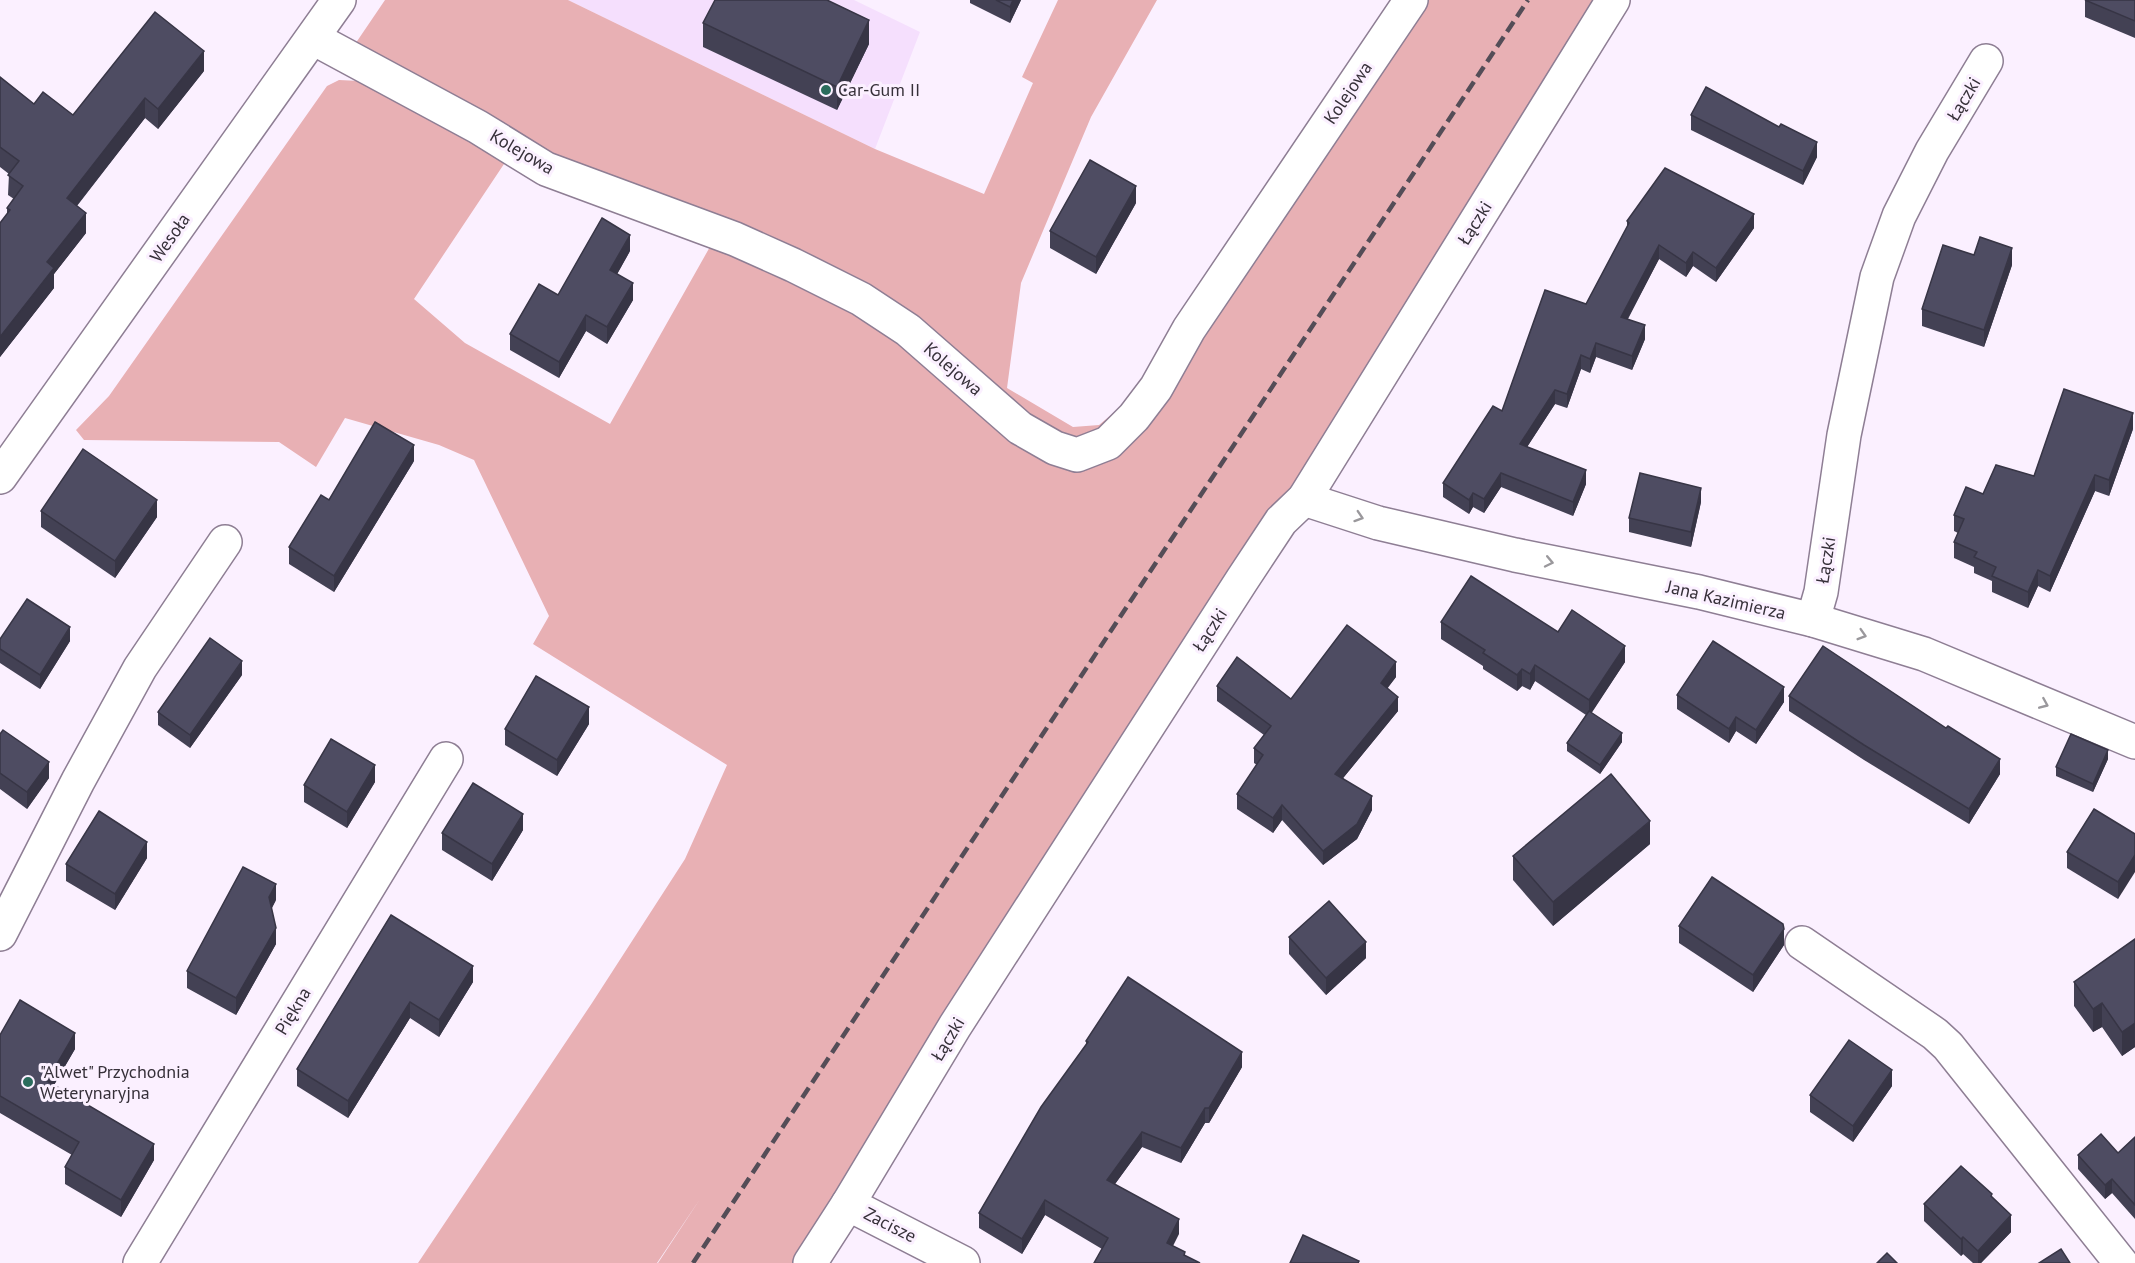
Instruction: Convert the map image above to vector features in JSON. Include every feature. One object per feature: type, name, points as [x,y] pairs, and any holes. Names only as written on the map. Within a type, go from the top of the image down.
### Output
[{"type":"street","name":"Wesoła","points":[[0,477],[339,0]]},
{"type":"street","name":"Kolejowa","points":[[313,38],[478,127],[546,169],[735,239],[861,299],[908,330],[1020,428],[1055,448],[1077,455],[1108,443],[1134,417],[1156,388],[1189,329],[1411,0]]},
{"type":"street","name":"Łączki","points":[[810,1263],[955,1026],[1242,580],[1281,520],[1304,499],[1614,0]]},
{"type":"street","name":"Łączki","points":[[1813,620],[1821,592],[1844,435],[1877,277],[1899,216],[1932,151],[1986,62]]},
{"type":"street","name":"Jana Kazimierza","points":[[1304,499],[1378,523],[1515,555],[1699,592],[1813,620],[1924,654],[2135,742]]},
{"type":"street","points":[[0,934],[78,781],[140,668],[225,542]]},
{"type":"street","name":"Piękna","points":[[140,1263],[446,759]]},
{"type":"street","points":[[1802,943],[1935,1034],[1948,1046],[2121,1263]]},
{"type":"street","name":"Zacisze","points":[[848,1204],[963,1263]]},
{"type":"shaded area","points":[[385,0],[568,0],[875,149],[984,194],[1033,83],[1022,77],[1058,0],[1157,0],[1091,117],[1021,283],[1007,388],[1073,427],[1099,425],[1117,410],[1135,389],[1395,0],[1613,0],[810,1263],[658,1263],[700,1199],[657,1263],[418,1263],[592,1003],[685,859],[727,765],[533,644],[549,616],[474,460],[439,445],[345,418],[316,467],[279,442],[84,440],[76,430],[109,396],[327,86],[339,80],[359,81],[506,161],[414,299],[465,343],[610,424],[711,245],[546,169],[347,56]]},
{"type":"shaded area","name":"Car-Gum II","points":[[568,0],[854,0],[920,32],[875,149]]},
{"type":"building","points":[[715,0],[827,0],[869,20],[837,87],[703,23]]},
{"type":"building","points":[[996,0],[1013,0],[1010,7]]},
{"type":"building","points":[[2085,0],[2135,0],[2135,21]]},
{"type":"building","points":[[155,12],[204,51],[158,109],[145,98],[67,198],[86,213],[47,262],[54,268],[0,337],[0,223],[10,210],[7,208],[23,186],[8,175],[19,161],[0,147],[0,77],[34,104],[43,92],[73,115]]},
{"type":"building","points":[[1706,87],[1779,127],[1781,124],[1817,142],[1803,171],[1691,115]]},
{"type":"building","points":[[1090,160],[1136,186],[1096,257],[1050,231]]},
{"type":"building","points":[[1665,168],[1754,214],[1716,268],[1693,252],[1686,263],[1659,245],[1621,317],[1645,325],[1632,356],[1596,343],[1590,359],[1581,355],[1567,394],[1555,390],[1520,444],[1586,470],[1573,502],[1501,473],[1484,499],[1473,493],[1469,500],[1443,483],[1493,406],[1502,411],[1545,290],[1586,304],[1629,223],[1627,221]]},
{"type":"building","points":[[602,218],[630,235],[610,270],[633,283],[607,327],[586,315],[559,362],[510,334],[539,284],[558,295]]},
{"type":"building","points":[[1980,237],[2012,248],[1984,330],[1922,309],[1943,245],[1974,255]]},
{"type":"building","points":[[2064,389],[2133,413],[2109,480],[2095,475],[2050,576],[2038,570],[2028,592],[1992,576],[1996,567],[1974,557],[1977,552],[1954,542],[1964,519],[1954,515],[1966,487],[1983,494],[1996,465],[2034,476]]},
{"type":"building","points":[[375,422],[414,445],[334,576],[289,547],[321,495],[329,500]]},
{"type":"building","points":[[83,449],[157,500],[115,561],[41,511]]},
{"type":"building","points":[[1640,473],[1701,488],[1691,532],[1629,518]]},
{"type":"building","points":[[1471,576],[1558,632],[1572,610],[1625,646],[1589,700],[1535,665],[1530,674],[1522,669],[1517,675],[1483,653],[1485,650],[1441,622]]},
{"type":"building","points":[[27,599],[70,627],[40,675],[0,649],[0,639]]},
{"type":"building","points":[[1347,625],[1396,662],[1381,683],[1398,697],[1335,774],[1372,796],[1357,824],[1323,851],[1282,805],[1273,818],[1237,794],[1263,755],[1254,748],[1271,726],[1217,686],[1237,657],[1291,699]]},
{"type":"building","points":[[210,638],[242,661],[190,735],[158,712]]},
{"type":"building","points":[[1713,641],[1784,687],[1756,730],[1736,717],[1729,729],[1677,695]]},
{"type":"building","points":[[1823,646],[1946,728],[1948,726],[2000,759],[1969,809],[1789,696]]},
{"type":"building","points":[[536,676],[589,707],[557,760],[505,729]]},
{"type":"building","points":[[1589,711],[1622,733],[1600,765],[1567,743]]},
{"type":"building","points":[[3,730],[49,762],[27,792],[0,773],[0,734]]},
{"type":"building","points":[[2071,734],[2108,750],[2093,784],[2056,767]]},
{"type":"building","points":[[331,739],[375,765],[347,812],[304,785]]},
{"type":"building","points":[[1611,774],[1650,821],[1553,902],[1513,856]]},
{"type":"building","points":[[473,783],[523,814],[492,864],[442,833]]},
{"type":"building","points":[[2094,809],[2135,834],[2135,855],[2118,882],[2067,852]]},
{"type":"building","points":[[99,811],[147,842],[115,894],[66,864]]},
{"type":"building","points":[[243,867],[276,884],[269,897],[276,928],[236,998],[187,971]]},
{"type":"building","points":[[1712,877],[1783,924],[1784,929],[1753,975],[1679,926]]},
{"type":"building","points":[[1329,901],[1366,942],[1326,978],[1289,937]]},
{"type":"building","points":[[391,915],[473,966],[439,1020],[410,1002],[348,1101],[297,1069]]},
{"type":"building","points":[[2135,939],[2135,1023],[2122,1032],[2102,1003],[2093,1009],[2074,982]]},
{"type":"building","points":[[1128,977],[1242,1052],[1209,1108],[1205,1108],[1181,1148],[1142,1132],[1107,1180],[1179,1219],[1167,1243],[1200,1263],[1094,1263],[1108,1238],[1045,1200],[1022,1239],[979,1213],[1041,1107],[1088,1042],[1086,1041]]},
{"type":"building","points":[[20,1000],[75,1033],[47,1081],[154,1144],[121,1200],[65,1167],[79,1142],[0,1096],[0,1035]]},
{"type":"building","points":[[1849,1040],[1892,1070],[1853,1126],[1810,1095]]},
{"type":"building","points":[[2101,1134],[2118,1153],[2135,1137],[2135,1205],[2112,1179],[2105,1185],[2078,1155]]},
{"type":"building","points":[[1961,1166],[2011,1215],[1978,1251],[1963,1237],[1961,1239],[1924,1204]]},
{"type":"building","points":[[1303,1235],[1359,1261],[1358,1263],[1290,1263]]},
{"type":"building","points":[[2061,1249],[2070,1263],[2039,1263]]},
{"type":"building","points":[[1887,1253],[1897,1263],[1877,1263]]},
{"type":"railway","points":[[693,1263],[1528,0]]},
{"type":"place","name":"Car-Gum II","points":[[826,90]]},
{"type":"place","name":"\"Alwet\" Przychodnia Weterynaryjna","points":[[28,1082]]}]
